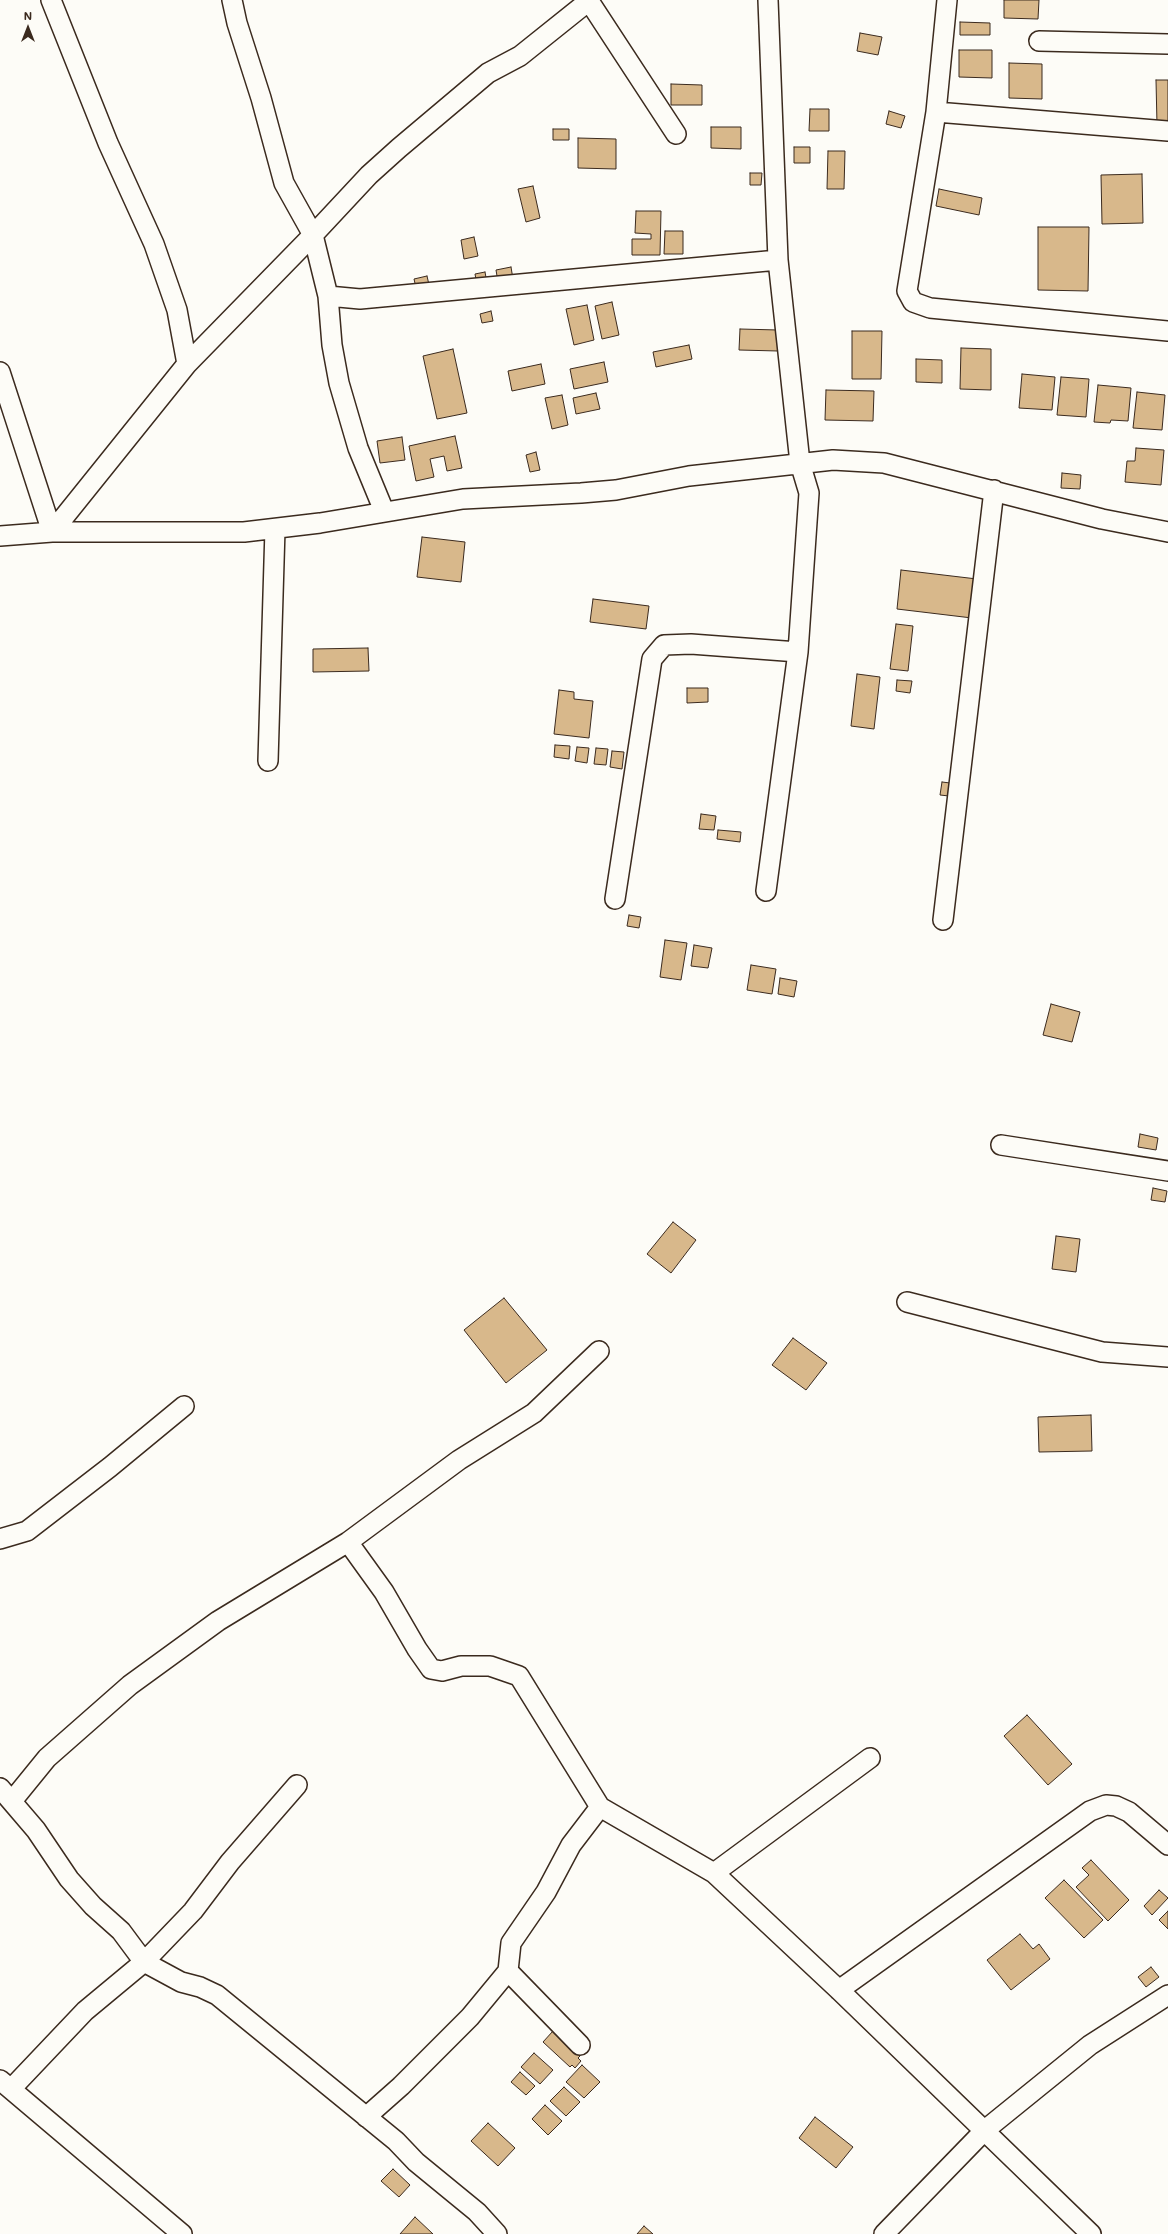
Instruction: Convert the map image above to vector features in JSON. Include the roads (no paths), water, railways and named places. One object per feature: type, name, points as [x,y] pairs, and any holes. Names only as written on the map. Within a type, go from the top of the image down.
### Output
[{"type":"street","points":[[51,0],[108,143],[154,244],[177,310],[187,364]]},
{"type":"street","points":[[232,0],[237,23],[261,98],[284,183],[313,235],[328,296],[332,345],[339,383],[358,448],[384,511]]},
{"type":"street","points":[[52,532],[187,364],[313,235],[369,175],[488,74],[520,56],[590,0],[676,134]]},
{"type":"street","points":[[766,891],[798,652],[810,493],[800,463],[778,260],[768,0]]},
{"type":"street","points":[[947,0],[936,112],[907,291],[913,302],[930,308],[1168,331]]},
{"type":"street","points":[[1039,41],[1168,44]]},
{"type":"street","points":[[936,112],[1168,131]]},
{"type":"street","points":[[328,296],[360,299],[778,260]]},
{"type":"street","points":[[0,372],[52,532]]},
{"type":"street","points":[[0,536],[52,532],[244,532],[320,523],[384,511],[463,499],[581,494],[616,490],[689,476],[833,460],[884,463],[994,490],[1102,519],[1168,532]]},
{"type":"street","points":[[943,920],[994,490]]},
{"type":"street","points":[[268,761],[275,528]]},
{"type":"street","points":[[615,899],[652,659],[664,645],[691,644],[798,652]]},
{"type":"street","points":[[1001,1145],[1168,1171]]},
{"type":"street","points":[[907,1302],[1102,1352],[1146,1357],[1168,1357]]},
{"type":"street","points":[[497,2234],[477,2212],[428,2172],[396,2140],[217,1995],[200,1987],[181,1982],[144,1962],[121,1931],[93,1906],[68,1879],[36,1830],[6,1794],[130,1685],[218,1621],[348,1542],[459,1460],[534,1413],[599,1351]]},
{"type":"street","points":[[0,1539],[32,1527],[110,1467],[184,1406]]},
{"type":"street","points":[[348,1542],[384,1592],[417,1650],[431,1669],[442,1670],[461,1666],[490,1666],[519,1676],[600,1807],[714,1873],[839,1990],[1091,2234]]},
{"type":"street","points":[[714,1873],[870,1758]]},
{"type":"street","points":[[182,2234],[5,2085],[86,2011],[144,1962],[193,1911],[230,1862],[297,1785]]},
{"type":"street","points":[[839,1990],[1090,1811],[1106,1805],[1116,1806],[1130,1812],[1168,1845]]},
{"type":"street","points":[[366,2117],[401,2086],[470,2017],[508,1971],[512,1943],[525,1920],[546,1892],[571,1845],[600,1807]]},
{"type":"street","points":[[508,1971],[580,2045]]},
{"type":"street","points":[[884,2234],[985,2130],[1090,2045],[1168,1995]]}]
